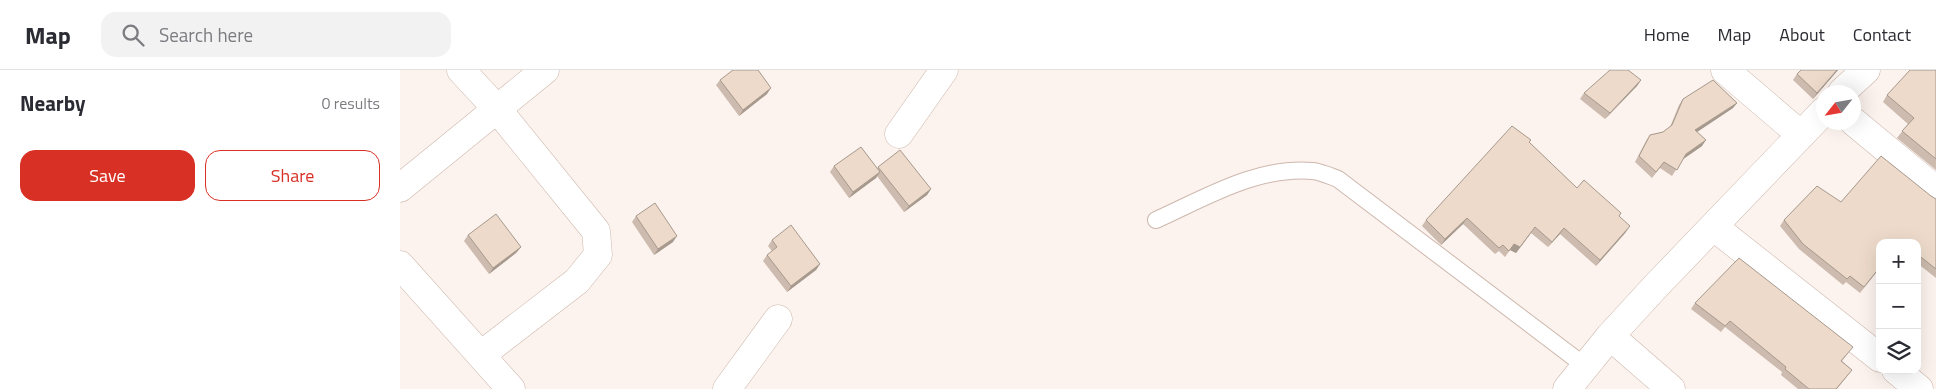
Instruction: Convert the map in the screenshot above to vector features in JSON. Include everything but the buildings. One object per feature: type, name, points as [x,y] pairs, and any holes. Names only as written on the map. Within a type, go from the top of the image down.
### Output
[{"type":"street","points":[[461,70],[497,109],[596,231],[598,255],[577,281],[481,355]]},
{"type":"street","points":[[400,188],[545,70]]},
{"type":"street","points":[[899,134],[944,70]]},
{"type":"street","points":[[1725,70],[1801,135]]},
{"type":"street","points":[[1850,85],[1866,70]]},
{"type":"street","points":[[1567,389],[1610,336],[1816,119]]},
{"type":"street","points":[[1861,128],[1936,190]]},
{"type":"street","points":[[1714,226],[1876,355]]},
{"type":"street","points":[[400,265],[511,389]]},
{"type":"street","points":[[727,389],[778,319]]},
{"type":"street","points":[[1610,336],[1671,389]]},
{"type":"street","points":[[1901,374],[1919,389]]},
{"type":"lane","points":[[1156,220],[1244,181],[1280,171],[1314,171],[1330,176],[1338,179],[1585,366]]}]
